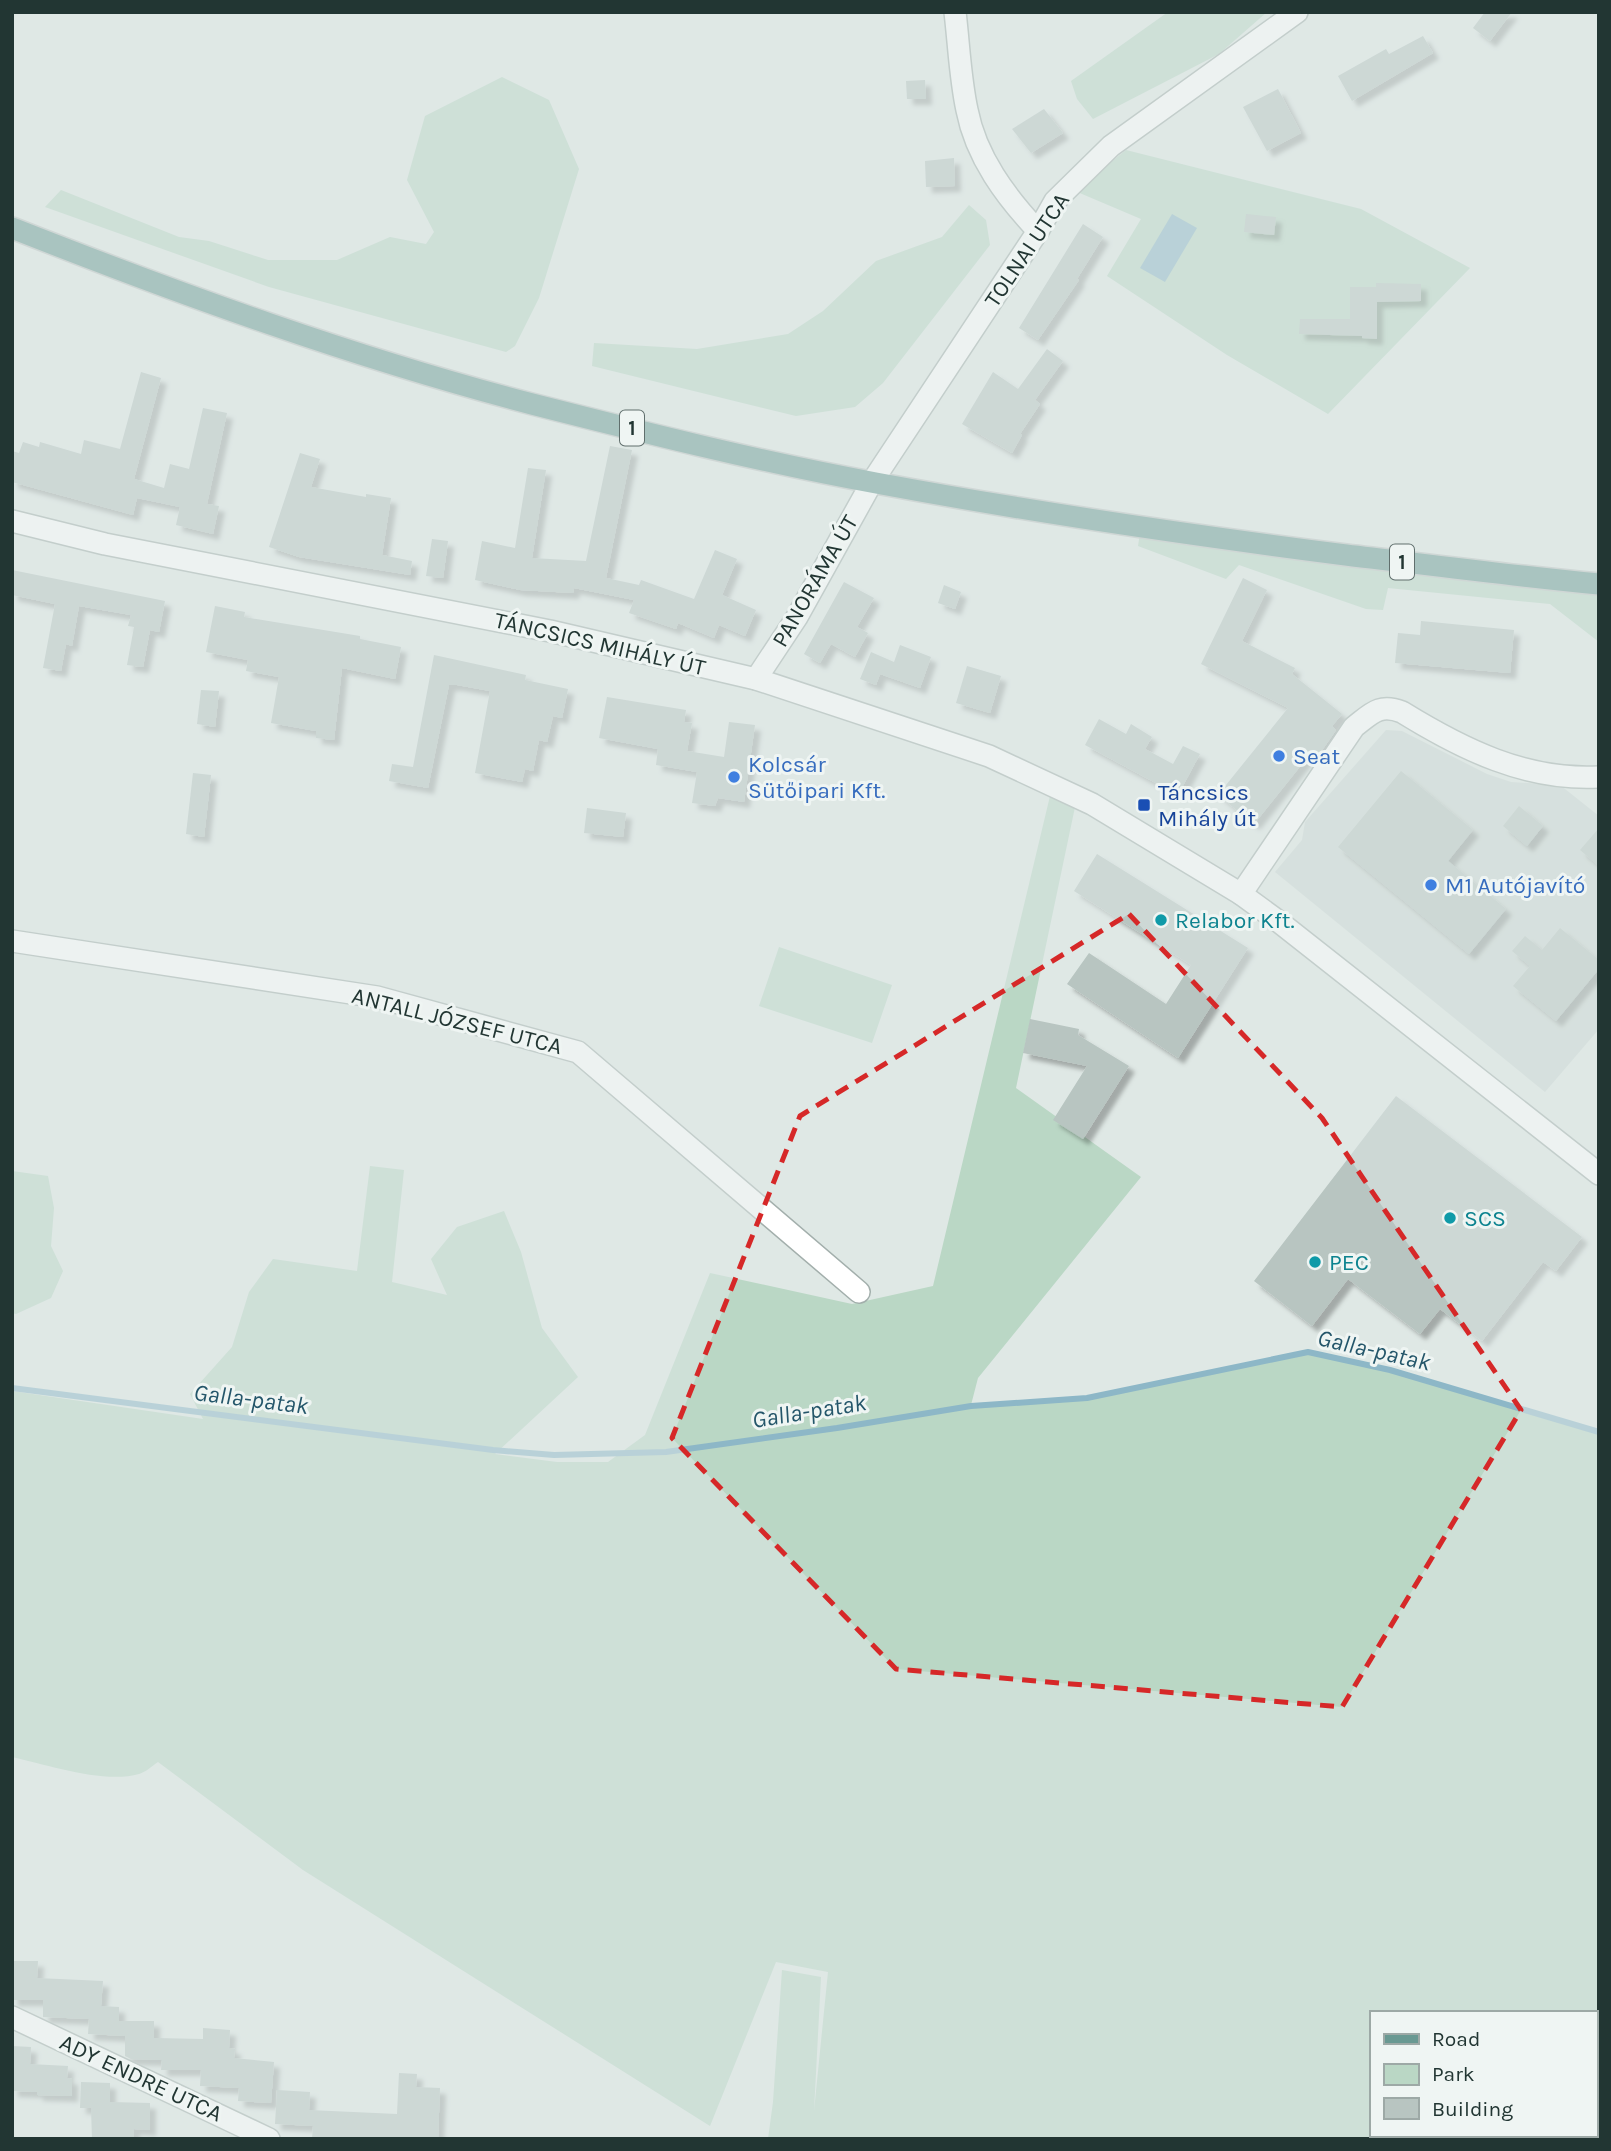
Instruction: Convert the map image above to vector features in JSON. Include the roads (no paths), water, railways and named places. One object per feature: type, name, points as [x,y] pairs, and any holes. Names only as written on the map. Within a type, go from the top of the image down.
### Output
[{"type":"main road","name":"1","points":[[12,228],[174,291],[394,363],[542,406],[704,446],[872,482],[1205,537],[1599,584]]},
{"type":"street","points":[[955,12],[967,112],[986,164],[1014,206],[1038,231]]},
{"type":"street","name":"TOLNAI UTCA","points":[[872,482],[1038,231],[1055,201],[1111,146],[1297,12]]},
{"type":"street","name":"PANORÁMA ÚT","points":[[756,679],[797,617],[872,482]]},
{"type":"street","name":"TÁNCSICS MIHÁLY ÚT","points":[[12,520],[105,544],[550,631],[756,679],[989,756],[1093,804],[1241,894],[1599,1174]]},
{"type":"street","points":[[1241,894],[1354,727],[1377,709],[1392,708],[1402,712],[1473,752],[1536,774],[1580,778],[1599,776]]},
{"type":"street","name":"ANTALL JÓZSEF UTCA","points":[[12,941],[377,997],[579,1052],[859,1292]]},
{"type":"street","name":"ADY ENDRE UTCA","points":[[12,2017],[269,2139]]},
{"type":"water","points":[[1172,214],[1197,228],[1165,282],[1140,268]]},
{"type":"waterway","name":"Galla-patak","points":[[12,1388],[493,1450],[554,1455],[666,1452],[971,1406],[1087,1398],[1308,1352],[1390,1370],[1599,1432]]},
{"type":"place","name":"Seat","points":[[1279,756]]},
{"type":"place","name":"Kolcsár Sütőipari Kft.","points":[[734,777]]},
{"type":"place","name":"Táncsics Mihály út","points":[[1144,805]]},
{"type":"place","name":"M1 Autójavító","points":[[1431,885]]},
{"type":"place","name":"Relabor Kft.","points":[[1161,920]]},
{"type":"place","name":"SCS","points":[[1450,1218]]},
{"type":"place","name":"PEC","points":[[1315,1262]]}]
